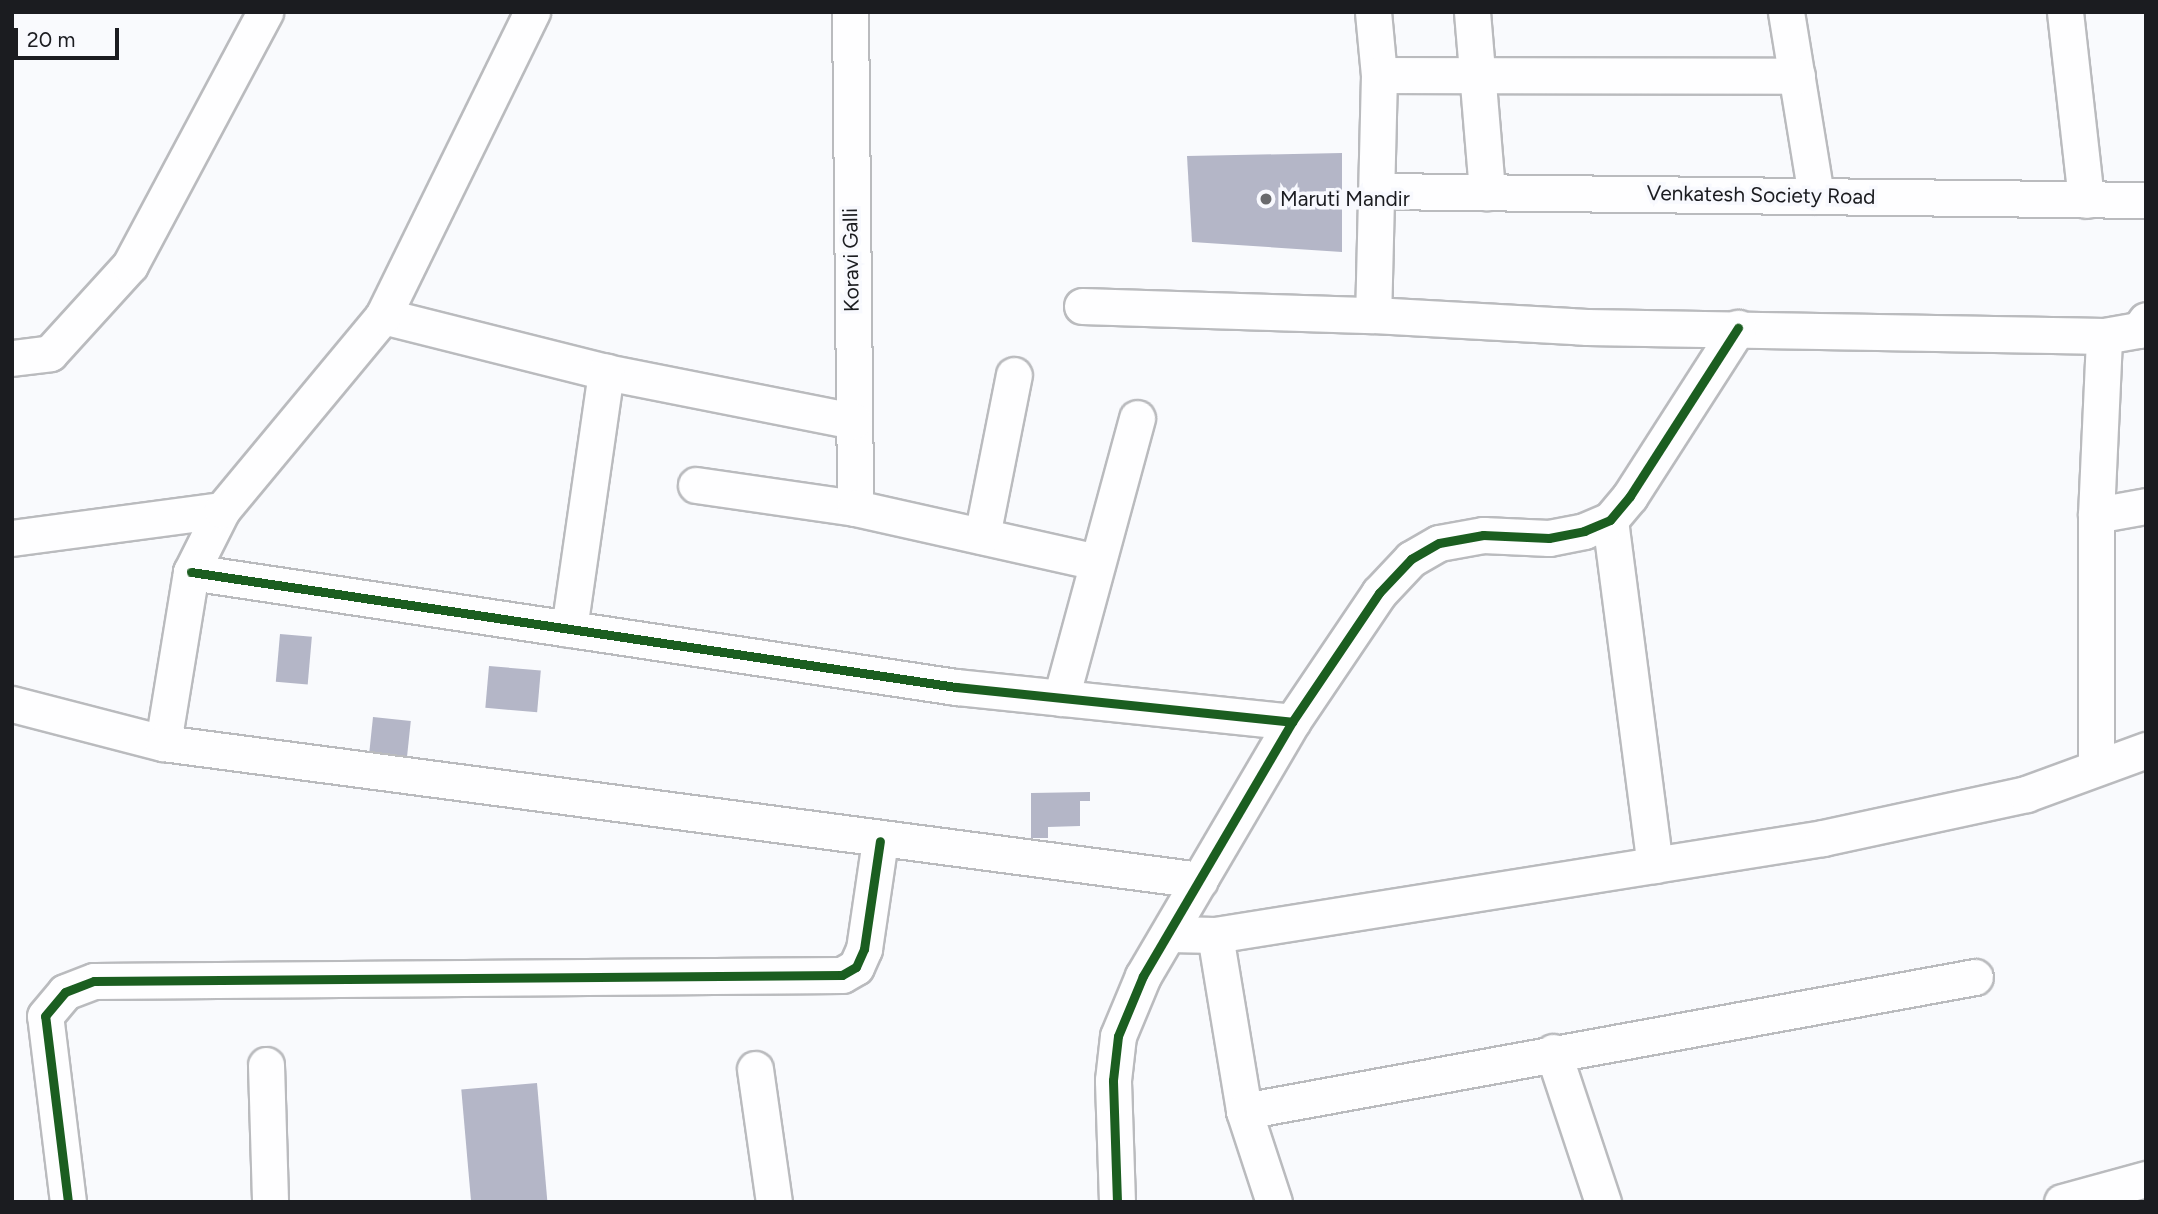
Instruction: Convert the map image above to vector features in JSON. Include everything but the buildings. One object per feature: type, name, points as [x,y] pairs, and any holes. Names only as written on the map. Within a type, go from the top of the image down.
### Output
[{"type":"street","points":[[12,358],[50,354],[130,265],[265,12]]},
{"type":"street","points":[[163,743],[191,572],[222,510],[383,316],[532,12]]},
{"type":"street","name":"Koravi Galli","points":[[850,12],[855,508]]},
{"type":"street","points":[[1373,12],[1379,75],[1373,314]]},
{"type":"street","points":[[1472,12],[1480,75],[1487,192]]},
{"type":"street","points":[[1786,12],[1816,196]]},
{"type":"street","points":[[2065,12],[2086,200]]},
{"type":"street","points":[[1379,75],[1797,76]]},
{"type":"street","name":"Venkatesh Society Road","points":[[1377,191],[2146,200]]},
{"type":"street","points":[[1082,306],[1373,314],[1587,327],[2104,336],[2139,330],[2146,320]]},
{"type":"street","points":[[383,316],[606,372],[853,421]]},
{"type":"street","points":[[1117,1202],[1113,1080],[1118,1036],[1143,976],[1292,722],[1379,593],[1412,559],[1439,543],[1483,535],[1549,538],[1584,531],[1610,520],[1630,496],[1738,328]]},
{"type":"street","points":[[2096,765],[2096,516],[2104,336]]},
{"type":"street","points":[[569,629],[606,372]]},
{"type":"street","points":[[982,536],[1014,375]]},
{"type":"street","points":[[1060,698],[1137,418]]},
{"type":"street","points":[[696,485],[855,508],[1097,562]]},
{"type":"street","points":[[2096,516],[2146,506]]},
{"type":"street","points":[[12,538],[222,510]]},
{"type":"street","points":[[1610,520],[1655,865]]},
{"type":"street","points":[[191,572],[956,687],[1292,722]]},
{"type":"street","points":[[12,704],[163,743],[880,841],[1200,880]]},
{"type":"street","points":[[1170,934],[1215,935],[1655,865],[1938,816],[2026,794],[2096,765],[2146,750]]},
{"type":"street","points":[[68,1202],[45,1016],[65,992],[94,981],[842,975],[856,967],[864,949],[880,841]]},
{"type":"street","points":[[1215,935],[1244,1111],[1274,1202]]},
{"type":"street","points":[[1244,1111],[1553,1052],[1975,977]]},
{"type":"street","points":[[1553,1052],[1603,1202]]},
{"type":"street","points":[[266,1065],[270,1202]]},
{"type":"street","points":[[755,1069],[774,1202]]},
{"type":"street","points":[[2062,1202],[2134,1188]]},
{"type":"cycle path","points":[[1117,1202],[1113,1080],[1118,1036],[1143,976],[1292,722],[1379,593],[1411,559],[1439,543],[1483,535],[1549,538],[1584,531],[1610,520],[1630,496],[1738,328]]},
{"type":"cycle path","points":[[191,572],[956,687],[1292,722]]},
{"type":"cycle path","points":[[68,1202],[45,1016],[65,992],[94,981],[842,975],[856,967],[864,949],[880,841]]},
{"type":"place","name":"Maruti Mandir","points":[[1266,199]]}]
